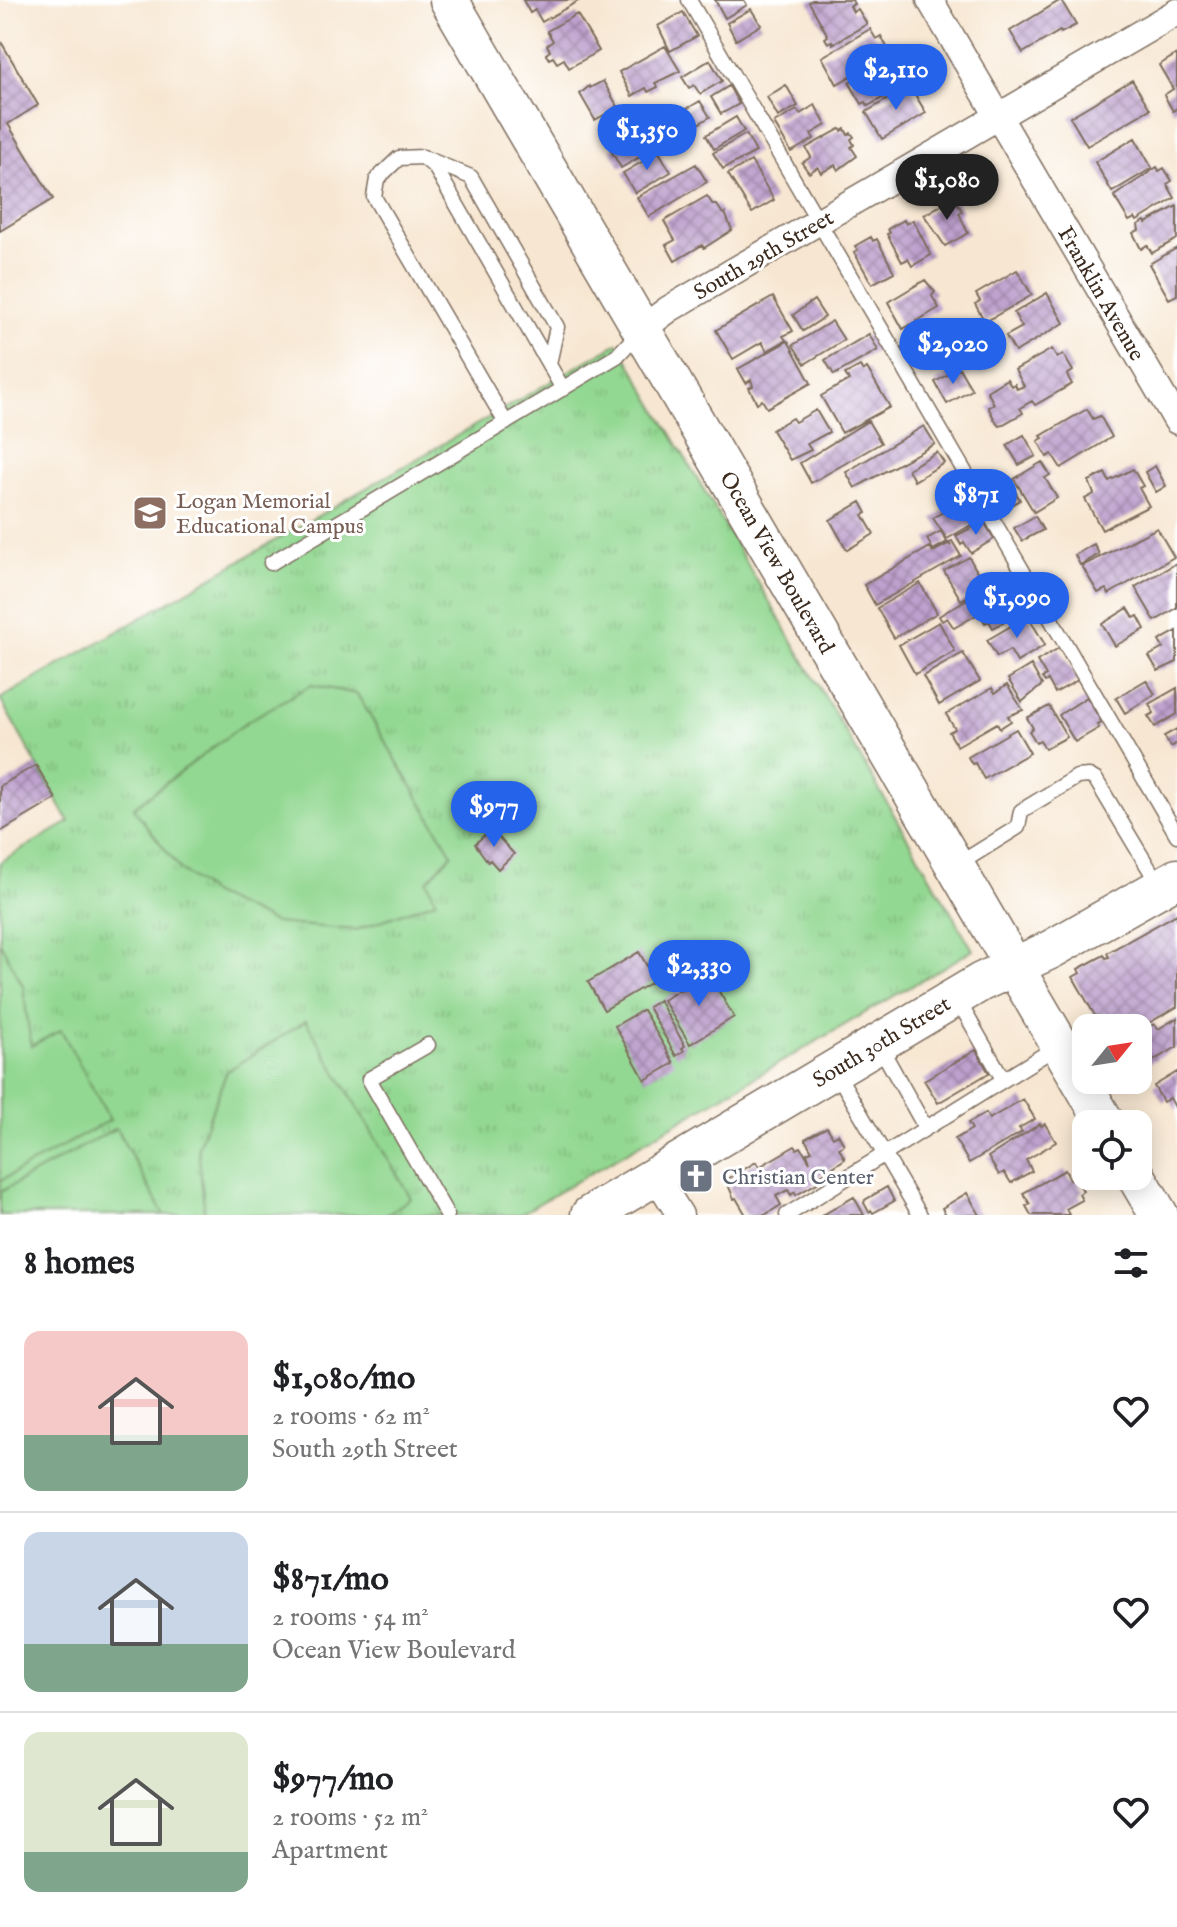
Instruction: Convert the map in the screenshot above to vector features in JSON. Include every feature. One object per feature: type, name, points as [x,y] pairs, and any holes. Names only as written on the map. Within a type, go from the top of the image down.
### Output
[{"type":"main road","name":"Ocean View Boulevard","points":[[449,0],[1098,1110]]},
{"type":"main road","name":"South 30th Street","points":[[590,1215],[981,982],[1169,883]]},
{"type":"main road","points":[[1144,1190],[1159,1215]]},
{"type":"street","name":"Franklin Avenue","points":[[930,0],[1177,421]]},
{"type":"street","name":"South 29th Street","points":[[642,329],[669,309],[1177,9]]},
{"type":"street","points":[[656,1176],[680,1215]]},
{"type":"lane","points":[[689,0],[1177,835]]},
{"type":"lane","points":[[1173,0],[1177,9]]},
{"type":"lane","points":[[423,157],[435,167],[563,389]]},
{"type":"lane","points":[[506,423],[374,197],[377,179],[385,168],[399,158],[423,157],[471,177],[557,327],[549,364]]},
{"type":"lane","points":[[271,563],[617,356],[642,329]]},
{"type":"lane","points":[[955,865],[1018,827],[1021,811],[1077,777],[1089,776],[1096,780],[1169,883]]},
{"type":"lane","points":[[955,997],[1003,1079]]},
{"type":"lane","points":[[878,1043],[925,1127]]},
{"type":"lane","points":[[428,1045],[369,1079],[447,1215]]},
{"type":"lane","points":[[787,1215],[1060,1045]]},
{"type":"lane","points":[[834,1069],[920,1215]]},
{"type":"green space","points":[[618,343],[973,950],[519,1215],[0,1215],[0,862],[69,822],[0,699]]},
{"type":"green space","points":[[311,685],[357,694],[452,854],[427,881],[436,901],[356,930],[275,923],[212,894],[182,871],[133,808],[248,721]]},
{"type":"green space","points":[[0,942],[23,986],[31,1046],[61,1030],[110,1120],[0,1181]]},
{"type":"green space","points":[[306,1021],[411,1198],[386,1215],[205,1215],[198,1147],[227,1071]]},
{"type":"green space","points":[[116,1128],[164,1215],[0,1215],[0,1192]]},
{"type":"building","points":[[523,0],[580,0],[542,22],[535,10],[530,13]]},
{"type":"building","points":[[715,0],[744,0],[747,5],[725,18]]},
{"type":"building","points":[[852,0],[854,4],[850,6],[853,12],[858,9],[867,24],[833,44],[832,41],[828,43],[825,38],[828,36],[809,2]]},
{"type":"building","points":[[1061,0],[1076,25],[1023,53],[1010,31]]},
{"type":"building","points":[[751,9],[761,25],[736,40],[727,23]]},
{"type":"building","points":[[683,12],[697,36],[670,51],[658,26]]},
{"type":"building","points":[[577,14],[599,51],[569,68],[564,59],[557,63],[546,54],[550,51],[547,45],[553,41],[547,31]]},
{"type":"building","points":[[870,29],[876,39],[881,36],[888,49],[893,51],[837,84],[822,57]]},
{"type":"building","points":[[0,40],[38,105],[8,124],[53,199],[0,231]]},
{"type":"building","points":[[665,46],[680,71],[655,83],[658,87],[648,92],[646,88],[632,96],[619,72]]},
{"type":"building","points":[[1177,54],[1177,108],[1173,111],[1164,95],[1173,89],[1159,65]]},
{"type":"building","points":[[887,59],[894,69],[899,66],[909,83],[868,106],[866,102],[862,104],[849,82]]},
{"type":"building","points":[[710,60],[722,81],[700,94],[694,85],[689,88],[682,77]]},
{"type":"building","points":[[1132,80],[1150,109],[1087,146],[1070,117]]},
{"type":"building","points":[[603,81],[618,107],[595,120],[580,94],[589,86]]},
{"type":"building","points":[[786,85],[798,106],[778,117],[767,97]]},
{"type":"building","points":[[729,86],[739,104],[721,114],[711,97]]},
{"type":"building","points":[[910,86],[926,113],[882,139],[866,112]]},
{"type":"building","points":[[700,101],[710,117],[662,145],[653,129]]},
{"type":"building","points":[[815,105],[826,125],[811,134],[814,139],[791,152],[774,123],[797,110],[800,114]]},
{"type":"building","points":[[736,117],[744,131],[714,149],[706,135]]},
{"type":"building","points":[[845,129],[848,135],[851,133],[854,137],[851,147],[857,156],[838,170],[835,165],[821,173],[818,167],[809,173],[802,163],[811,157],[806,148]]},
{"type":"building","points":[[746,134],[756,152],[723,169],[713,153]]},
{"type":"building","points":[[634,135],[645,154],[621,168],[610,149]]},
{"type":"building","points":[[1135,138],[1152,168],[1112,192],[1095,162]]},
{"type":"building","points":[[659,152],[671,172],[635,193],[623,173]]},
{"type":"building","points":[[751,161],[774,200],[752,213],[728,174]]},
{"type":"building","points":[[696,164],[707,182],[649,217],[637,197]]},
{"type":"building","points":[[1157,167],[1159,171],[1164,168],[1172,181],[1167,184],[1175,198],[1137,221],[1135,218],[1129,221],[1114,196]]},
{"type":"building","points":[[707,196],[713,205],[725,213],[732,230],[704,248],[702,245],[675,261],[666,245],[675,240],[664,221]]},
{"type":"building","points":[[950,200],[953,203],[956,201],[962,211],[959,213],[968,233],[945,246],[924,215]]},
{"type":"building","points":[[1177,206],[1177,239],[1152,253],[1147,245],[1141,249],[1133,233],[1139,230],[1138,225]]},
{"type":"building","points":[[904,220],[906,224],[913,220],[931,255],[912,266],[908,259],[902,262],[887,234],[890,233],[888,229]]},
{"type":"building","points":[[871,237],[873,241],[877,239],[894,272],[872,284],[854,252],[858,250],[855,246]]},
{"type":"building","points":[[1177,248],[1177,295],[1169,299],[1149,264]]},
{"type":"building","points":[[1017,270],[1032,295],[985,322],[975,304],[980,301],[976,294]]},
{"type":"building","points":[[925,280],[935,292],[932,296],[939,308],[903,329],[888,302]]},
{"type":"building","points":[[1047,293],[1064,323],[1015,352],[1006,336],[1022,327],[1014,313]]},
{"type":"building","points":[[773,297],[793,331],[783,336],[786,340],[767,351],[762,342],[733,359],[716,330]]},
{"type":"building","points":[[814,300],[825,317],[803,331],[793,315]]},
{"type":"building","points":[[832,321],[844,340],[805,364],[793,345]]},
{"type":"building","points":[[869,334],[878,350],[834,375],[825,360]]},
{"type":"building","points":[[788,341],[811,383],[767,408],[762,400],[757,403],[749,388],[753,386],[751,380],[746,383],[738,369]]},
{"type":"building","points":[[1052,349],[1057,358],[1063,354],[1073,371],[1067,375],[1072,384],[1035,405],[1032,401],[1020,408],[1023,413],[1000,426],[997,424],[988,407],[994,404],[987,391],[1007,379],[1017,389],[1024,386],[1015,370]]},
{"type":"building","points":[[860,366],[863,371],[867,368],[890,407],[842,433],[821,396],[849,380],[845,374]]},
{"type":"building","points":[[959,368],[972,390],[947,404],[935,382]]},
{"type":"building","points":[[1087,409],[1093,419],[1100,416],[1112,437],[1061,468],[1052,454],[1047,457],[1038,441],[1043,438],[1041,436]]},
{"type":"building","points":[[816,410],[829,432],[807,444],[811,450],[790,460],[772,430],[792,418],[795,422]]},
{"type":"building","points":[[868,421],[881,443],[811,483],[800,463]]},
{"type":"building","points":[[924,426],[935,444],[855,488],[846,472]]},
{"type":"building","points":[[1024,435],[1036,456],[1019,465],[1007,445]]},
{"type":"building","points":[[937,452],[944,463],[914,481],[908,469]]},
{"type":"building","points":[[1042,462],[1050,475],[1045,478],[1057,498],[1034,512],[1014,479]]},
{"type":"building","points":[[1155,466],[1166,486],[1156,492],[1145,472]]},
{"type":"building","points":[[1133,469],[1143,486],[1139,488],[1149,506],[1102,530],[1085,499],[1094,494],[1089,481],[1105,473],[1109,481]]},
{"type":"building","points":[[1007,478],[1020,500],[1001,511],[988,489]]},
{"type":"building","points":[[966,494],[983,518],[947,539],[933,518],[946,510],[944,507]]},
{"type":"building","points":[[861,502],[867,513],[863,515],[874,534],[847,550],[830,520]]},
{"type":"building","points":[[1035,516],[1043,530],[1022,541],[1014,528]]},
{"type":"building","points":[[984,521],[994,539],[971,553],[956,536]]},
{"type":"building","points":[[1157,528],[1174,557],[1109,594],[1106,589],[1098,593],[1082,566]]},
{"type":"building","points":[[941,531],[947,542],[933,550],[927,539]]},
{"type":"building","points":[[952,541],[961,556],[875,605],[864,585],[930,547],[933,552],[948,544],[951,546],[949,543]]},
{"type":"building","points":[[1094,544],[1099,554],[1080,565],[1075,555]]},
{"type":"building","points":[[969,557],[985,586],[961,600],[944,571]]},
{"type":"building","points":[[1177,563],[1177,608],[1155,621],[1135,587]]},
{"type":"building","points":[[1012,579],[1028,608],[993,628],[989,621],[985,623],[978,610],[982,608],[976,599]]},
{"type":"building","points":[[920,583],[937,613],[894,638],[877,608]]},
{"type":"building","points":[[969,598],[978,614],[954,628],[947,618],[942,621],[939,616]]},
{"type":"building","points":[[1128,608],[1134,618],[1138,616],[1145,629],[1115,646],[1102,624]]},
{"type":"building","points":[[1028,616],[1045,645],[1017,662],[1010,650],[997,657],[987,640]]},
{"type":"building","points":[[939,622],[955,651],[915,674],[899,645]]},
{"type":"building","points":[[1177,631],[1177,662],[1158,671],[1149,656],[1163,648],[1159,641]]},
{"type":"building","points":[[1059,648],[1078,680],[1055,693],[1048,680],[1045,682],[1042,678],[1046,676],[1037,661]]},
{"type":"building","points":[[963,653],[980,681],[939,705],[923,676]]},
{"type":"building","points":[[1031,665],[1042,685],[1022,702],[1008,679]]},
{"type":"building","points":[[1146,680],[1155,694],[1125,713],[1116,698]]},
{"type":"building","points":[[1007,685],[1023,710],[1008,716],[1011,721],[1000,728],[997,723],[957,746],[949,732],[955,729],[946,714],[992,688],[995,693]]},
{"type":"building","points":[[1177,688],[1177,714],[1155,727],[1148,716],[1154,713],[1149,704]]},
{"type":"building","points":[[1087,697],[1102,723],[1075,742],[1059,715]]},
{"type":"building","points":[[1049,706],[1067,737],[1045,749],[1029,731],[1033,728],[1027,718]]},
{"type":"building","points":[[1016,729],[1030,753],[984,779],[968,757]]},
{"type":"building","points":[[1177,729],[1177,743],[1171,747],[1164,736]]},
{"type":"building","points":[[36,765],[56,799],[0,832],[0,786]]},
{"type":"building","points":[[491,829],[514,854],[498,869],[490,860],[488,862],[475,844]]},
{"type":"building","points":[[1177,914],[1177,1007],[1152,1021],[1152,1014],[1094,1014],[1073,977],[1080,973],[1078,969],[1104,955],[1109,957],[1107,953]]},
{"type":"building","points":[[639,952],[655,980],[604,1010],[588,982]]},
{"type":"building","points":[[708,973],[734,1017],[690,1044],[663,1000]]},
{"type":"building","points":[[659,1000],[685,1046],[682,1048],[684,1051],[676,1056],[648,1007]]},
{"type":"building","points":[[643,1010],[674,1063],[645,1080],[615,1026]]},
{"type":"building","points":[[1177,1018],[1177,1047],[1152,1061],[1152,1025],[1158,1029]]},
{"type":"building","points":[[976,1050],[989,1073],[938,1103],[924,1080]]},
{"type":"building","points":[[1177,1072],[1177,1111],[1170,1098],[1163,1102],[1154,1086]]},
{"type":"building","points":[[1023,1099],[1035,1119],[1019,1128],[1022,1132],[969,1163],[955,1139],[972,1129],[968,1123],[986,1113],[989,1119]]},
{"type":"building","points":[[1040,1124],[1045,1124],[1056,1142],[1026,1160],[1032,1171],[1011,1183],[1004,1172],[999,1175],[988,1157]]},
{"type":"building","points":[[827,1127],[833,1137],[838,1134],[844,1145],[839,1148],[845,1159],[815,1179],[817,1183],[796,1195],[795,1192],[791,1195],[788,1190],[776,1196],[781,1205],[765,1215],[746,1215],[734,1199],[726,1180],[756,1162],[759,1167],[795,1146],[797,1149],[801,1147],[810,1162],[807,1153],[812,1151],[805,1139]]},
{"type":"building","points":[[1065,1170],[1072,1180],[1072,1190],[1083,1191],[1079,1194],[1082,1200],[1066,1209],[1069,1215],[1031,1215],[1026,1206],[1030,1204],[1023,1193]]},
{"type":"building","points":[[887,1187],[894,1201],[873,1213],[871,1210],[869,1212],[865,1200]]},
{"type":"building","points":[[967,1193],[980,1215],[946,1215],[942,1208]]},
{"type":"building","points":[[854,1197],[864,1215],[823,1215]]},
{"type":"place","name":"Logan Memorial Educational Campus","points":[[150,513]]},
{"type":"place","name":"Christian Center","points":[[696,1176]]}]
